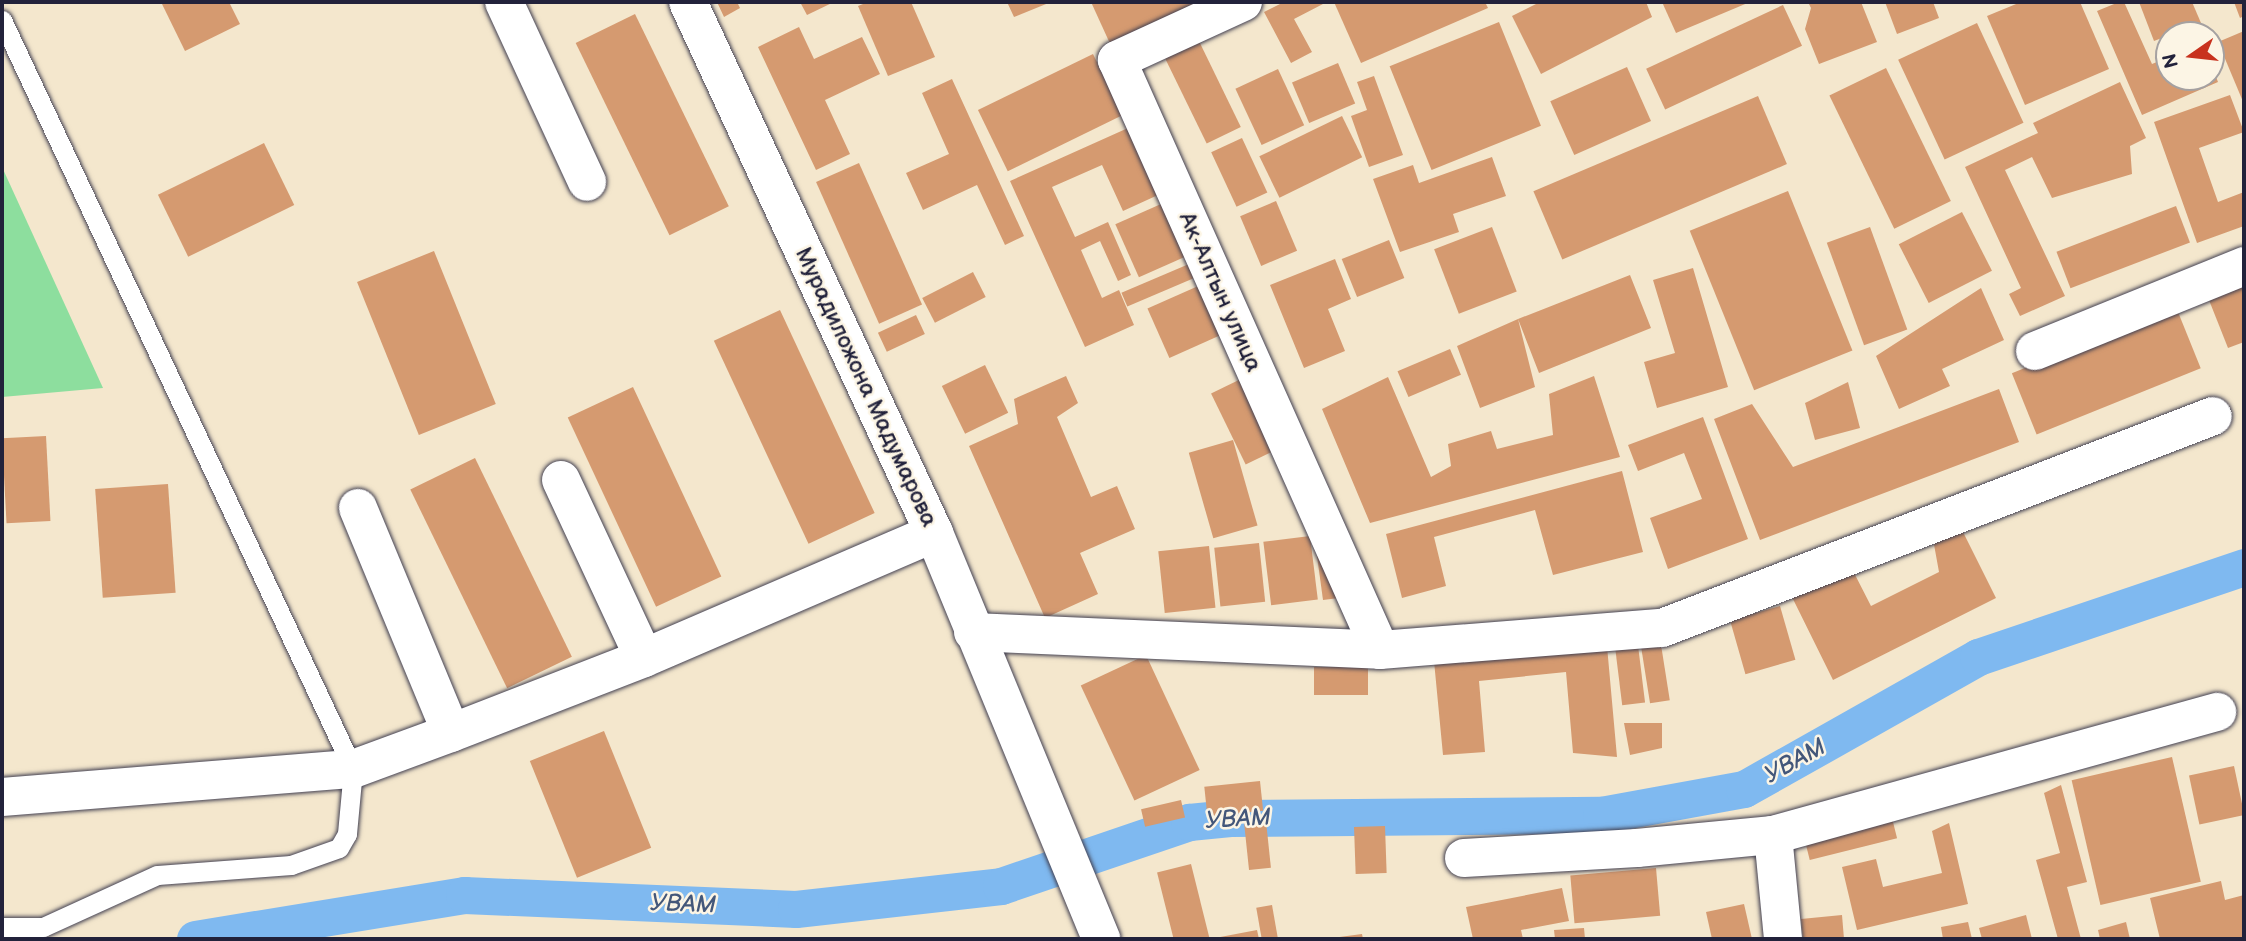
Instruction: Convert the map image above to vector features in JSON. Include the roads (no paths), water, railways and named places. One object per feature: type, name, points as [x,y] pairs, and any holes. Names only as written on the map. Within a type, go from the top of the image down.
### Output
[{"type":"street","points":[[504,2],[587,182]]},
{"type":"street","name":"Мурадиложона Мадумарова","points":[[688,2],[934,533],[1097,930]]},
{"type":"street","name":"Ак-Алтын улица","points":[[1242,2],[1117,60],[1380,650]]},
{"type":"street","points":[[2035,351],[2244,266]]},
{"type":"street","points":[[973,632],[1380,650],[1662,628],[2213,416]]},
{"type":"street","points":[[561,480],[643,658]]},
{"type":"street","points":[[358,508],[451,733]]},
{"type":"street","points":[[2,797],[353,769],[643,658],[934,533]]},
{"type":"street","points":[[1464,858],[1637,848],[1773,835],[2217,712]]},
{"type":"street","points":[[1773,835],[1783,939]]},
{"type":"lane","points":[[2,20],[353,769],[347,834],[339,848],[291,865],[156,875],[43,927],[2,927]]},
{"type":"waterway","name":"УВАМ","points":[[195,939],[464,895],[796,909],[1001,886],[1189,822],[1230,818],[1601,815],[1744,789],[1978,657],[2244,567]]}]
